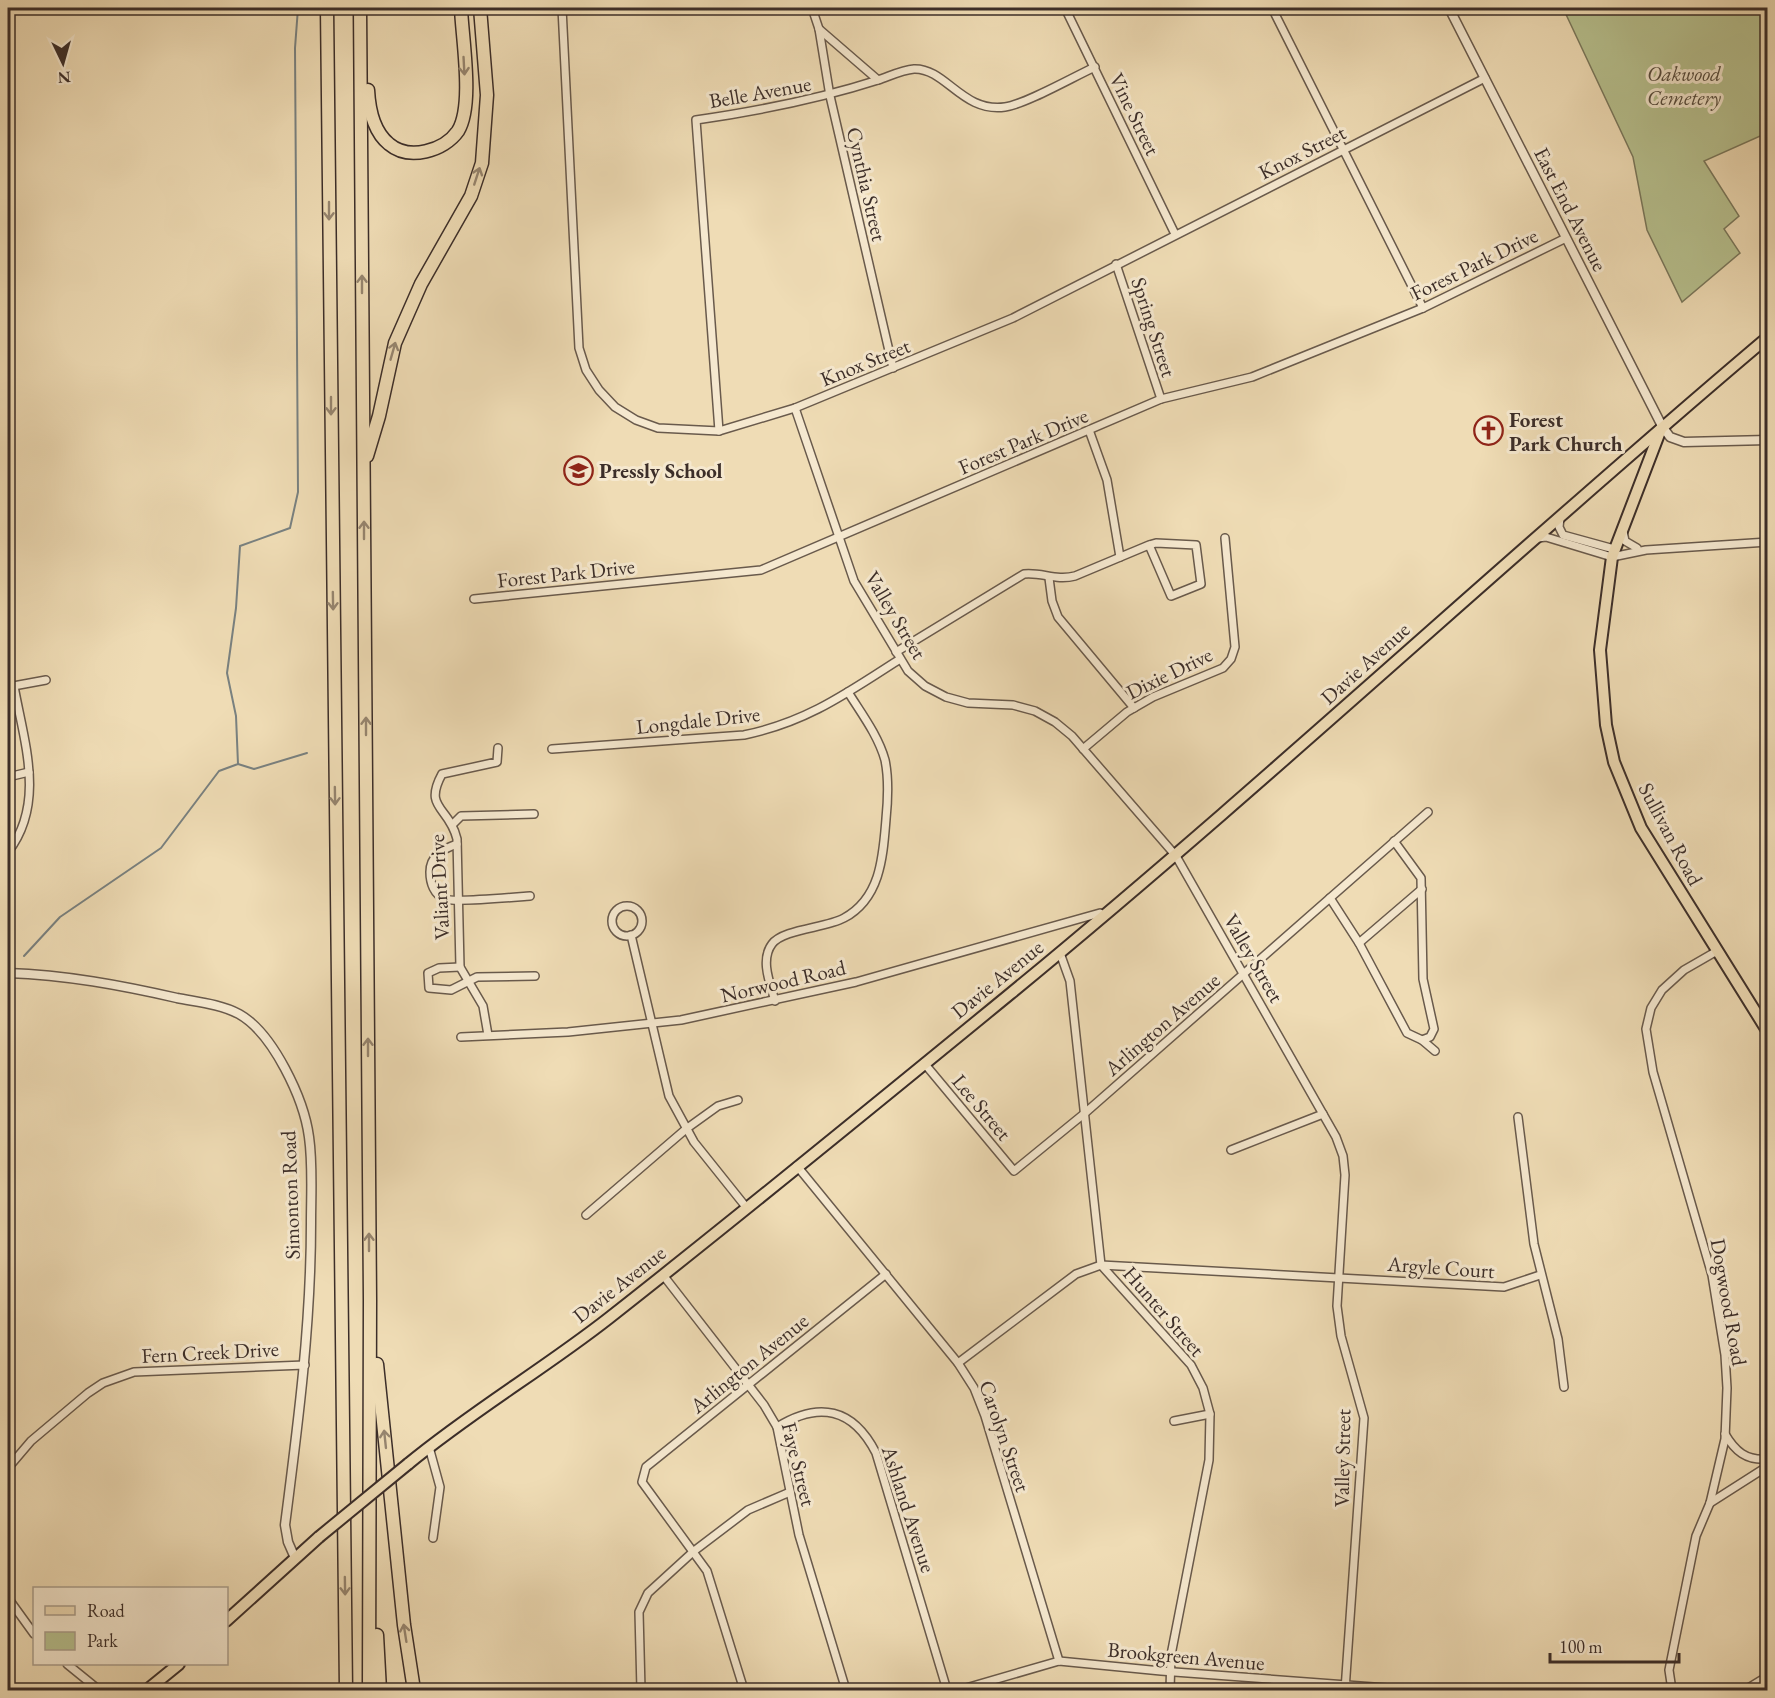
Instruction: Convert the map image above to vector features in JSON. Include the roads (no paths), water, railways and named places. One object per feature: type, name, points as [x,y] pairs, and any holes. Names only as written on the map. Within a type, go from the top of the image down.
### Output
[{"type":"highway","points":[[319,8],[329,153]]},
{"type":"highway","points":[[327,8],[346,1690]]},
{"type":"highway","points":[[362,8],[370,112],[389,145],[407,152],[426,152],[444,144],[458,130],[465,112],[461,8]]},
{"type":"highway","points":[[362,8],[370,1300],[369,1690]]},
{"type":"highway","points":[[364,468],[379,416],[395,343],[422,284],[471,196],[482,163],[487,95],[480,8]]},
{"type":"highway","points":[[370,1300],[404,1625],[414,1690]]},
{"type":"highway","points":[[370,1520],[380,1690]]},
{"type":"highway","points":[[340,1690],[345,1624]]},
{"type":"main road","name":"Davie Avenue","points":[[228,1619],[319,1537],[408,1464],[470,1416],[573,1345],[663,1275],[1060,953],[1176,856],[1533,539],[1767,337]]},
{"type":"main road","name":"Sullivan Road","points":[[1662,426],[1613,553],[1600,650],[1606,725],[1614,762],[1641,828],[1767,1032]]},
{"type":"main road","points":[[147,1690],[178,1665]]},
{"type":"street","name":"Knox Street","points":[[562,8],[579,348],[586,370],[598,390],[615,407],[636,420],[658,428],[719,431],[795,408],[1013,318],[1485,78]]},
{"type":"street","name":"Cynthia Street","points":[[812,8],[819,29],[830,96],[893,368]]},
{"type":"street","name":"Vine Street","points":[[1065,8],[1175,234]]},
{"type":"street","points":[[1272,8],[1423,308]]},
{"type":"street","name":"East End Avenue","points":[[1449,8],[1662,426]]},
{"type":"street","points":[[819,29],[878,80]]},
{"type":"street","name":"Belle Avenue","points":[[719,431],[696,120],[830,96],[916,69],[938,77],[964,98],[984,106],[1006,107],[1095,67]]},
{"type":"street","name":"Forest Park Drive","points":[[474,599],[761,570],[1161,399],[1252,377],[1423,308],[1566,238]]},
{"type":"street","name":"Spring Street","points":[[1116,264],[1161,399]]},
{"type":"street","name":"Valley Street","points":[[795,408],[854,581],[908,671],[926,686],[946,697],[968,703],[1013,705],[1035,711],[1054,722],[1083,749],[1176,856],[1336,1137],[1344,1166],[1336,1306],[1341,1336],[1364,1418],[1345,1688]]},
{"type":"street","points":[[1662,426],[1670,437],[1684,442],[1767,440]]},
{"type":"street","points":[[1089,430],[1107,480],[1120,557]]},
{"type":"street","points":[[1563,513],[1558,524],[1563,535],[1613,553]]},
{"type":"street","points":[[1622,528],[1628,544],[1646,550]]},
{"type":"street","points":[[1533,539],[1546,537],[1613,553],[1767,542]]},
{"type":"street","name":"Dixie Drive","points":[[1083,749],[1134,708],[1223,668],[1232,659],[1236,647],[1225,538]]},
{"type":"street","points":[[896,652],[1024,574],[1035,573],[1049,578],[1062,579],[1075,576],[1149,545],[1156,543],[1196,545],[1201,584],[1171,596],[1149,545]]},
{"type":"street","points":[[1049,578],[1052,601],[1058,616],[1134,708]]},
{"type":"street","name":"Longdale Drive","points":[[552,749],[744,735],[775,729],[804,718],[900,659]]},
{"type":"street","points":[[8,852],[16,841],[28,813],[31,792],[11,686],[46,680]]},
{"type":"street","points":[[775,1001],[766,962],[773,942],[781,936],[831,924],[858,909],[869,895],[883,862],[888,794],[884,759],[879,743],[848,692]]},
{"type":"street","name":"Valiant Drive","points":[[488,1035],[483,1006],[467,983],[460,967],[457,844],[453,824],[436,805],[433,795],[442,774],[497,762],[498,748]]},
{"type":"street","points":[[8,777],[29,772]]},
{"type":"street","name":"Arlington Avenue","points":[[1014,1171],[1085,1113],[1428,812]]},
{"type":"street","points":[[453,824],[461,816],[534,814]]},
{"type":"street","points":[[1394,841],[1416,869],[1422,889],[1423,979],[1434,1029],[1430,1037],[1422,1040]]},
{"type":"street","points":[[457,844],[441,850],[430,865],[430,879],[434,891],[445,900],[530,896]]},
{"type":"street","points":[[1359,943],[1422,889]]},
{"type":"street","points":[[1330,898],[1359,943],[1407,1033],[1422,1040],[1435,1051]]},
{"type":"street","points":[[622,906],[636,908],[641,916],[641,926],[631,935],[620,934],[613,927],[612,917],[622,906]]},
{"type":"street","name":"Norwood Road","points":[[462,1037],[652,1025],[775,1001],[856,982],[1100,913],[1103,916]]},
{"type":"street","points":[[631,935],[669,1096],[686,1129],[746,1208]]},
{"type":"street","name":"Dogwood Road","points":[[1672,1690],[1668,1670],[1696,1536],[1710,1503],[1725,1434],[1725,1355],[1715,1294],[1653,1072],[1646,1029],[1651,1008],[1662,990],[1684,970],[1717,951]]},
{"type":"street","name":"Hunter Street","points":[[1060,953],[1070,981],[1101,1265],[1191,1365],[1203,1388],[1210,1414],[1209,1460],[1171,1655],[1170,1690]]},
{"type":"street","points":[[460,967],[440,968],[428,973],[429,988],[451,990],[477,977],[535,976]]},
{"type":"street","name":"Simonton Road","points":[[8,973],[52,974],[99,980],[218,1007],[238,1014],[256,1027],[294,1086],[309,1136],[311,1293],[305,1365],[285,1525],[288,1542],[295,1558]]},
{"type":"street","name":"Lee Street","points":[[924,1063],[1014,1171]]},
{"type":"street","points":[[586,1215],[686,1129],[718,1106],[738,1100]]},
{"type":"street","points":[[1231,1150],[1323,1114]]},
{"type":"street","points":[[1518,1117],[1534,1244],[1558,1340],[1564,1387]]},
{"type":"street","name":"Carolyn Street","points":[[797,1166],[958,1363],[974,1388],[985,1416],[1059,1661]]},
{"type":"street","points":[[958,1363],[1076,1274],[1101,1265]]},
{"type":"street","name":"Argyle Court","points":[[1101,1265],[1504,1287],[1540,1275]]},
{"type":"street","name":"Arlington Avenue","points":[[694,1551],[642,1482],[646,1467],[886,1274]]},
{"type":"street","name":"Faye Street","points":[[663,1275],[748,1385],[777,1427],[801,1544],[846,1690]]},
{"type":"street","name":"Fern Creek Drive","points":[[8,1468],[31,1441],[88,1393],[103,1383],[134,1372],[305,1365]]},
{"type":"street","name":"Ashland Avenue","points":[[777,1427],[796,1416],[816,1411],[835,1413],[853,1422],[867,1436],[876,1454],[947,1690]]},
{"type":"street","points":[[1174,1420],[1210,1414]]},
{"type":"street","points":[[1725,1434],[1734,1449],[1743,1456],[1757,1460],[1767,1459]]},
{"type":"street","points":[[429,1448],[440,1487],[433,1538]]},
{"type":"street","points":[[1710,1503],[1767,1466]]},
{"type":"street","points":[[641,1690],[639,1612],[648,1593],[694,1551],[748,1510],[790,1492]]},
{"type":"street","points":[[694,1551],[714,1587],[744,1690]]},
{"type":"street","points":[[8,1598],[33,1633]]},
{"type":"street","name":"Brookgreen Avenue","points":[[959,1690],[1059,1661],[1345,1688],[1414,1689]]},
{"type":"street","points":[[68,1665],[99,1690]]},
{"type":"street","points":[[1745,1690],[1767,1676]]},
{"type":"waterway","points":[[24,956],[60,917],[161,848],[219,771],[238,764],[236,716],[227,673],[236,608],[240,546],[290,528],[298,492],[295,48],[298,8]]},
{"type":"waterway","points":[[238,764],[254,769],[307,753]]},
{"type":"waterway","points":[[8,985],[11,982]]},
{"type":"place","name":"Forest Park Church","points":[[1488,431]]},
{"type":"place","name":"Pressly School","points":[[578,470]]},
{"type":"park label","name":"Oakwood Cemetery","points":[[1684,85]]}]
